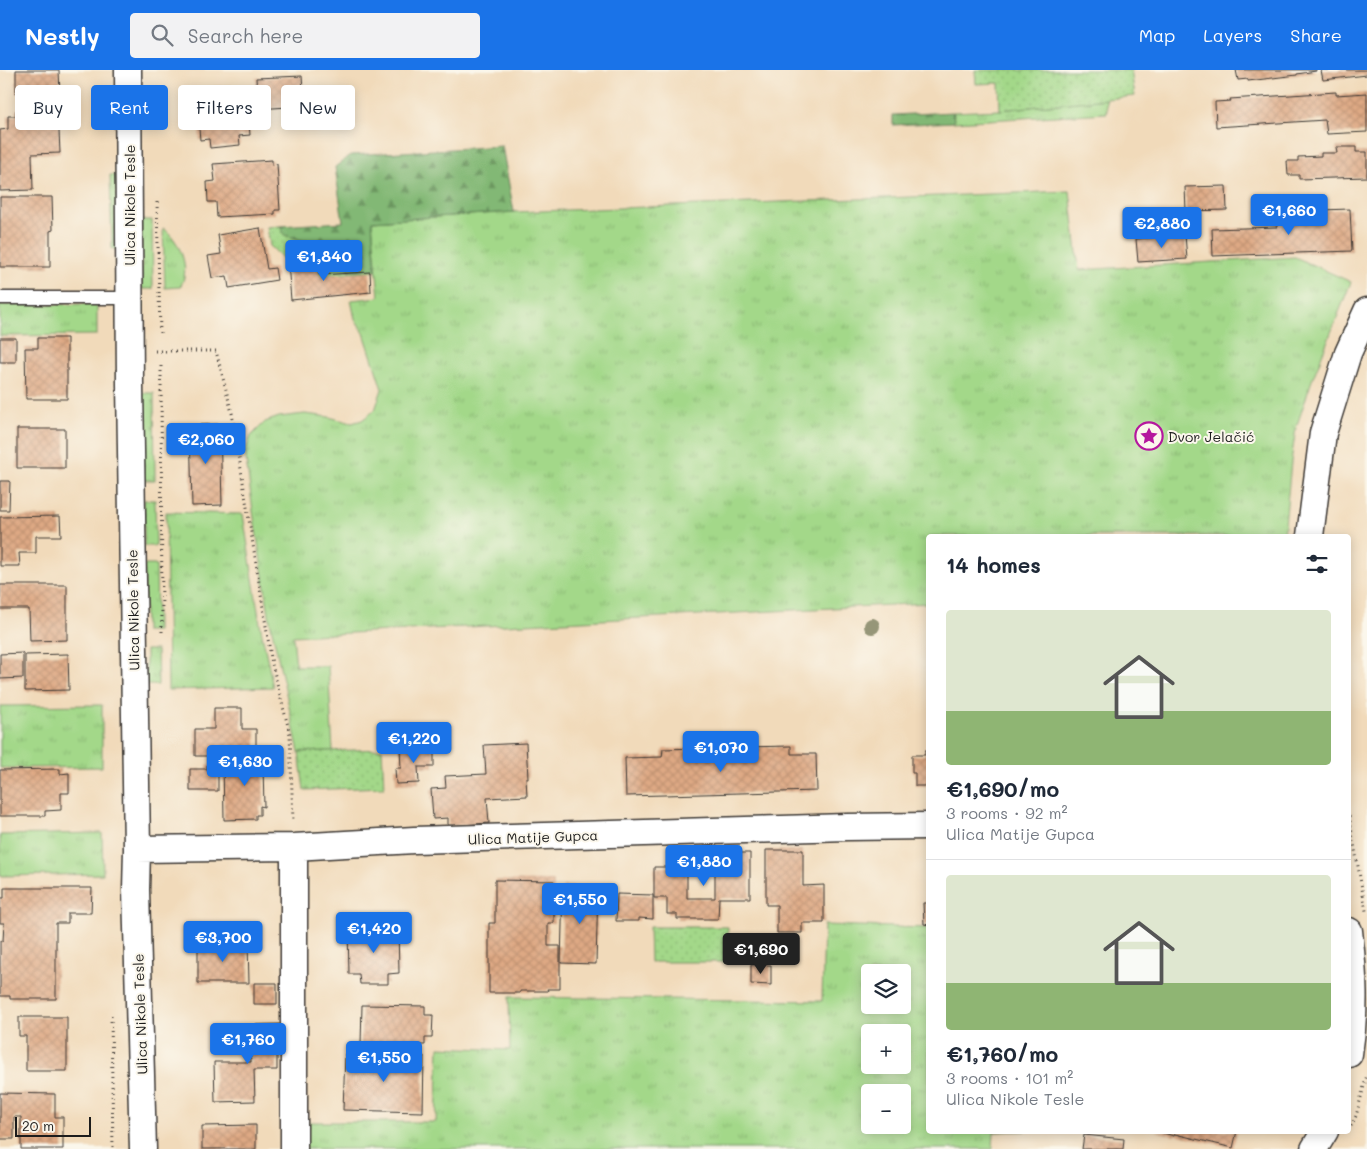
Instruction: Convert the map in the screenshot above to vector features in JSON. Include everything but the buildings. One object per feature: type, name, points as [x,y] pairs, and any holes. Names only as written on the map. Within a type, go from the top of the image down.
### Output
[{"type":"street","name":"Ulica Nikole Tesle","points":[[128,70],[136,890],[143,1149]]},
{"type":"street","points":[[1310,534],[1323,433],[1348,353],[1367,311]]},
{"type":"street","name":"Ulica Matije Gupca","points":[[137,849],[294,847],[414,840],[926,826]]},
{"type":"street","points":[[294,847],[294,1149]]},
{"type":"street","points":[[1351,953],[1355,996],[1351,1041]]},
{"type":"street","points":[[1314,1149],[1322,1134]]},
{"type":"lane","points":[[0,298],[130,298]]},
{"type":"path","points":[[130,351],[216,351],[232,413],[272,664],[290,734],[294,847]]},
{"type":"path","points":[[161,366],[162,645]]},
{"type":"path","points":[[1351,828],[1366,916]]},
{"type":"path","points":[[111,1014],[112,1149]]},
{"type":"path","points":[[1351,1126],[1356,1116],[1367,1075]]},
{"type":"green space","points":[[975,70],[1131,70],[1135,96],[1000,110],[999,83],[976,84]]},
{"type":"green space","points":[[1106,99],[1107,113],[954,122],[953,112],[1000,110]]},
{"type":"green space","points":[[953,112],[954,122],[893,125],[893,115]]},
{"type":"green space","points":[[502,146],[514,212],[372,221],[376,271],[349,274],[348,241],[305,241],[284,235],[280,226],[343,222],[335,167],[351,155]]},
{"type":"green space","points":[[110,175],[116,175],[118,249],[112,249]]},
{"type":"green space","points":[[1070,191],[1079,270],[1295,257],[1351,282],[1311,383],[1296,428],[1284,534],[926,534],[926,603],[293,636],[296,666],[328,666],[333,751],[299,752],[270,621],[253,511],[245,452],[251,436],[265,422],[279,417],[305,414],[329,417],[352,423],[362,420],[375,410],[382,389],[364,333],[355,319],[351,300],[379,297],[372,221],[514,212]]},
{"type":"green space","points":[[141,220],[152,220],[153,289],[142,289]]},
{"type":"green space","points":[[280,226],[284,235],[305,241],[349,241],[349,274],[319,275],[318,261],[288,263],[270,246],[267,227]]},
{"type":"green space","points":[[163,228],[174,239],[182,255],[185,272],[180,287],[165,288]]},
{"type":"green space","points":[[97,304],[97,335],[0,336],[0,305]]},
{"type":"green space","points":[[142,393],[154,393],[155,480],[143,480]]},
{"type":"green space","points":[[144,500],[155,500],[156,546],[144,546]]},
{"type":"green space","points":[[166,512],[243,514],[260,624],[273,687],[168,690]]},
{"type":"green space","points":[[144,565],[156,565],[157,631],[145,631]]},
{"type":"green space","points":[[146,650],[157,650],[158,685],[146,685]]},
{"type":"green space","points":[[102,705],[102,767],[0,768],[0,706]]},
{"type":"green space","points":[[382,749],[384,787],[304,790],[299,752]]},
{"type":"green space","points":[[102,833],[103,874],[0,876],[0,835]]},
{"type":"green space","points":[[824,925],[926,928],[926,1134],[994,1134],[993,1149],[304,1149],[304,1122],[436,1122],[439,1047],[510,1050],[509,997],[822,1001]]},
{"type":"green space","points":[[649,927],[728,927],[728,962],[650,962]]},
{"type":"place","name":"Dvor Jelačić","points":[[1149,436]]}]
